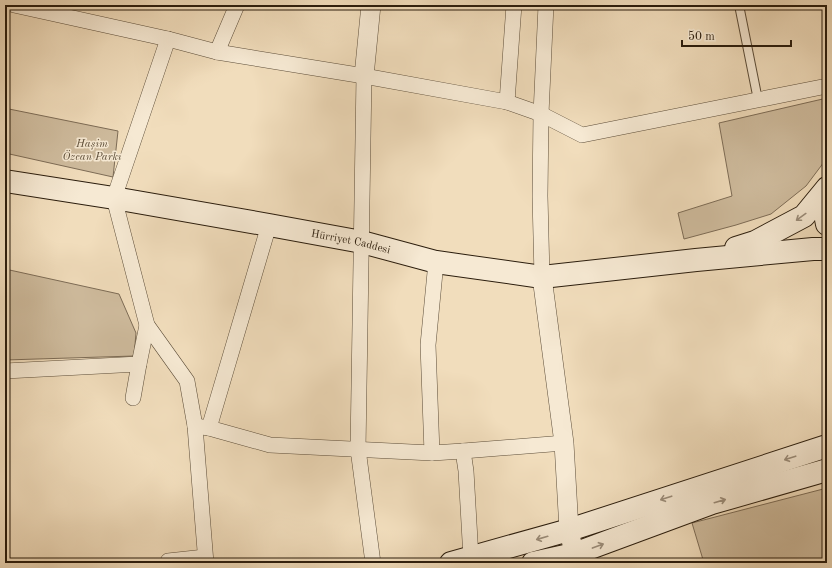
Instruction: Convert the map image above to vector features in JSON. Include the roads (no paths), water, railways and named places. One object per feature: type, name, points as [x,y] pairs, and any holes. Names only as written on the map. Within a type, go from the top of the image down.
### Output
[{"type":"main road","name":"Hürriyet Caddesi","points":[[5,181],[114,198],[362,242],[436,262],[542,277],[696,260]]},
{"type":"main road","points":[[696,260],[755,242],[804,216],[827,188]]},
{"type":"main road","points":[[827,211],[827,224]]},
{"type":"main road","points":[[696,260],[827,249]]},
{"type":"main road","points":[[461,561],[569,530],[827,446]]},
{"type":"main road","points":[[533,563],[576,559],[712,503],[827,470]]},
{"type":"street","points":[[14,5],[168,39],[218,52],[508,102],[541,114],[582,135],[827,86]]},
{"type":"street","points":[[218,52],[237,5]]},
{"type":"street","points":[[371,5],[364,76],[358,449],[373,563]]},
{"type":"street","points":[[508,102],[514,5]]},
{"type":"street","points":[[546,5],[541,114],[540,196],[542,277],[564,443],[569,530],[576,559]]},
{"type":"street","points":[[168,39],[114,198],[148,325],[186,381],[202,427],[206,560],[168,561],[168,563]]},
{"type":"street","points":[[202,427],[268,225]]},
{"type":"street","points":[[432,453],[428,345],[436,262]]},
{"type":"street","points":[[133,398],[148,325]]},
{"type":"street","points":[[5,371],[139,364]]},
{"type":"street","points":[[202,427],[270,445],[432,453],[564,443]]},
{"type":"street","points":[[461,561],[466,471],[463,451]]},
{"type":"lane","points":[[739,5],[758,100]]},
{"type":"park label","name":"Haşim Özcan Parkı","points":[[92,149]]}]
